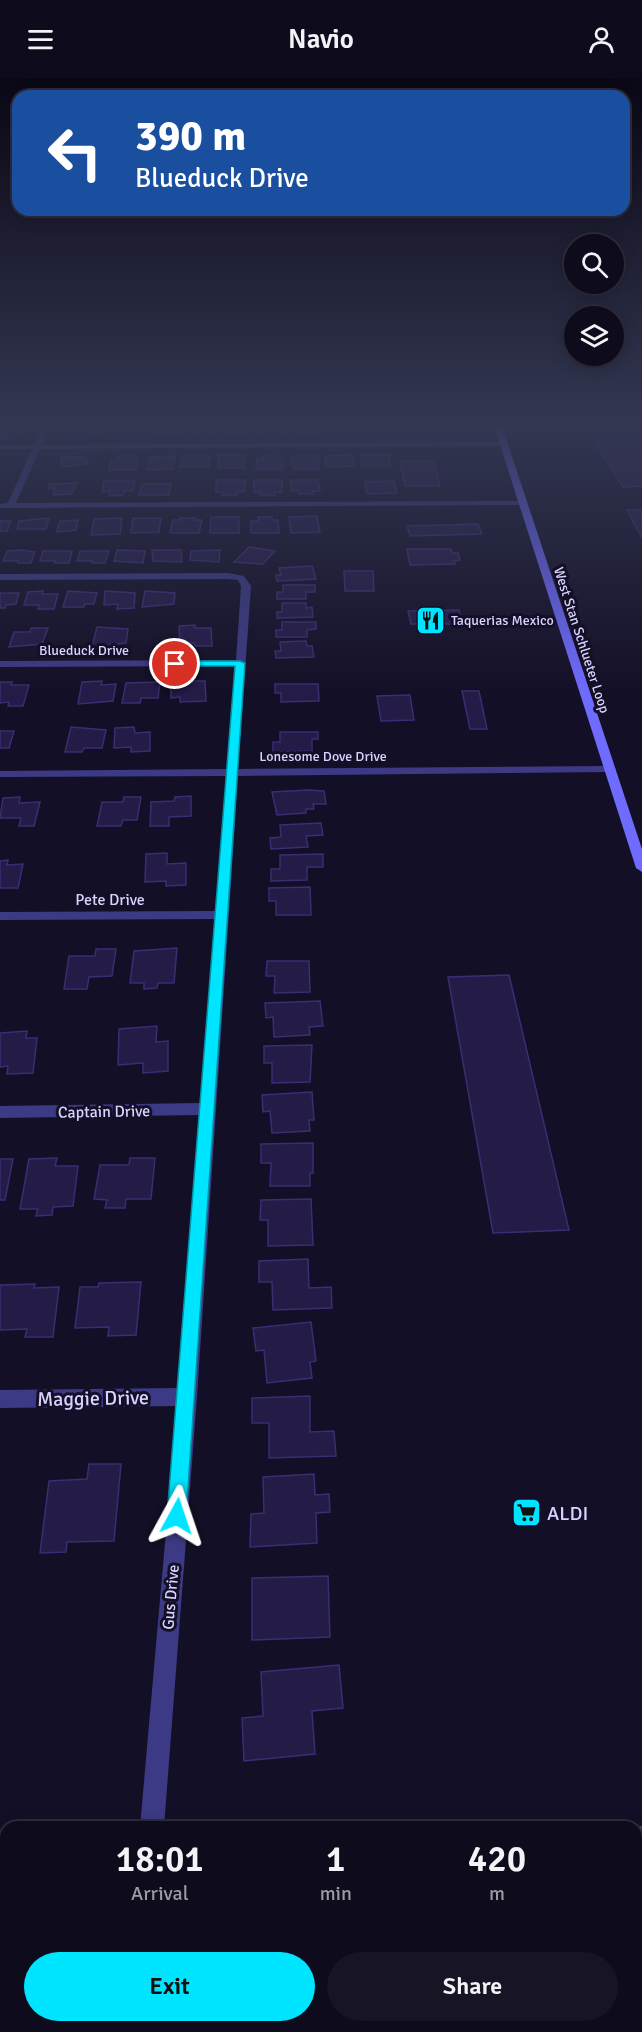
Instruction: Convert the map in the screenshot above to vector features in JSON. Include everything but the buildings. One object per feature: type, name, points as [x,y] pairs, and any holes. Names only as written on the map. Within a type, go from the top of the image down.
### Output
[{"type":"main road","name":"West Stan Schlueter Loop","points":[[526,511],[642,868]]},
{"type":"street","name":"Gus Drive","points":[[0,577],[228,576],[241,578],[246,586],[187,1397],[152,1821]]},
{"type":"street","name":"Blueduck Drive","points":[[0,664],[240,663]]},
{"type":"street","name":"Lonesome Dove Drive","points":[[0,774],[610,770]]},
{"type":"street","name":"Pete Drive","points":[[0,916],[221,915]]},
{"type":"street","name":"Captain Drive","points":[[0,1112],[208,1109]]},
{"type":"street","name":"Maggie Drive","points":[[0,1399],[187,1397]]},
{"type":"place","name":"Taquerias Mexico","points":[[430,620]]},
{"type":"place","name":"ALDI","points":[[526,1513]]},
{"type":"route","points":[[175,664],[240,663],[177,1516]]}]
